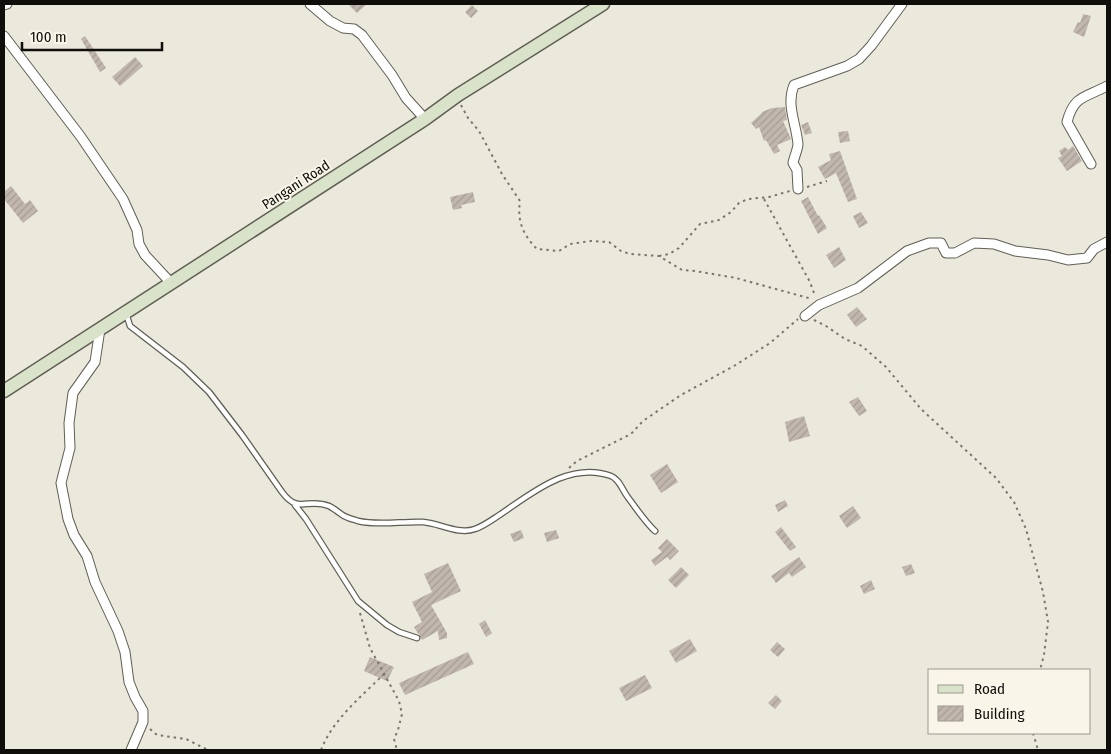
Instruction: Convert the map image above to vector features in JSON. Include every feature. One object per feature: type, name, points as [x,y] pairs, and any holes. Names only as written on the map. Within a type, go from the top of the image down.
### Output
[{"type":"main road","name":"Pangani Road","points":[[4,391],[425,119],[458,95],[604,4]]},
{"type":"street","points":[[310,4],[330,21],[343,28],[354,29],[362,35],[392,75],[406,98],[425,119]]},
{"type":"street","points":[[798,189],[797,170],[792,163],[798,146],[791,108],[791,93],[794,85],[847,66],[860,59],[902,4]]},
{"type":"street","points":[[4,36],[81,137],[123,200],[137,230],[139,244],[145,255],[171,283]]},
{"type":"street","points":[[1091,164],[1067,122],[1071,107],[1082,98],[1107,86]]},
{"type":"street","points":[[805,316],[819,305],[858,288],[907,251],[929,243],[941,243],[946,253],[955,253],[974,243],[994,244],[1015,251],[1048,255],[1068,260],[1087,258],[1098,246],[1107,242]]},
{"type":"street","points":[[100,329],[95,362],[72,393],[69,423],[70,448],[61,483],[68,519],[74,535],[87,556],[95,582],[118,631],[125,652],[129,682],[143,711],[143,722],[131,750]]},
{"type":"lane","points":[[125,312],[130,326],[183,367],[210,392],[282,492],[306,519],[358,601],[387,625],[399,632],[417,638]]},
{"type":"lane","points":[[294,504],[302,506],[311,502],[321,503],[331,507],[342,516],[362,522],[423,522],[463,531],[474,530],[557,478],[580,472],[612,476],[655,532]]},
{"type":"path","points":[[458,95],[461,107],[480,131],[502,174],[520,201],[518,212],[522,231],[537,249],[559,251],[570,244],[601,241],[609,242],[621,251],[630,254],[659,256],[669,254],[679,248],[700,224],[719,220],[731,212],[739,203],[748,199],[763,198],[827,181]]},
{"type":"path","points":[[659,256],[682,270],[695,270],[736,278],[817,300],[810,282],[763,198]]},
{"type":"path","points":[[557,478],[577,461],[631,434],[642,421],[681,395],[734,366],[770,343],[796,319],[805,316],[826,326],[844,339],[862,346],[886,367],[921,409],[996,478],[1014,502],[1026,529],[1043,592],[1048,622],[1040,669]]},
{"type":"path","points":[[358,601],[370,648],[399,701],[402,714],[394,739],[397,750]]},
{"type":"path","points":[[321,750],[330,732],[351,707],[385,673]]},
{"type":"path","points":[[143,722],[157,734],[186,739],[208,750]]},
{"type":"path","points":[[1033,734],[1038,750]]},
{"type":"building","points":[[348,4],[367,4],[357,13]]},
{"type":"building","points":[[472,5],[478,11],[471,18],[465,12]]},
{"type":"building","points":[[1083,14],[1091,16],[1084,37],[1073,32],[1078,22],[1080,23]]},
{"type":"building","points":[[85,36],[106,68],[100,72],[81,39]]},
{"type":"building","points":[[135,57],[143,66],[120,86],[112,77]]},
{"type":"building","points":[[785,107],[787,120],[783,121],[791,139],[777,145],[780,151],[774,154],[766,140],[764,141],[759,127],[756,129],[751,123],[762,112],[772,108]]},
{"type":"building","points":[[808,122],[812,133],[805,135],[801,125]]},
{"type":"building","points":[[848,131],[850,141],[840,143],[838,132]]},
{"type":"building","points":[[1073,146],[1082,161],[1067,171],[1058,158],[1062,156],[1059,151],[1065,147],[1068,150]]},
{"type":"building","points":[[840,151],[857,199],[848,202],[836,173],[825,179],[818,167],[831,160],[829,154]]},
{"type":"building","points":[[11,186],[25,204],[30,200],[38,211],[23,223],[4,199],[4,192]]},
{"type":"building","points":[[473,192],[475,202],[461,205],[462,208],[453,210],[450,197]]},
{"type":"building","points":[[808,197],[827,228],[818,234],[801,201]]},
{"type":"building","points":[[861,212],[868,223],[859,228],[853,216]]},
{"type":"building","points":[[839,247],[846,260],[834,268],[826,255]]},
{"type":"building","points":[[857,307],[867,319],[856,327],[847,315]]},
{"type":"building","points":[[858,397],[867,411],[859,416],[849,402]]},
{"type":"building","points":[[804,416],[810,436],[789,442],[785,422]]},
{"type":"building","points":[[667,464],[678,482],[661,493],[650,475]]},
{"type":"building","points":[[785,500],[788,506],[778,512],[775,505]]},
{"type":"building","points":[[853,506],[861,518],[847,528],[839,516]]},
{"type":"building","points":[[781,527],[796,547],[790,551],[775,532]]},
{"type":"building","points":[[521,530],[524,538],[514,542],[510,534]]},
{"type":"building","points":[[556,530],[559,538],[547,542],[544,533]]},
{"type":"building","points":[[667,539],[679,551],[670,560],[667,557],[655,566],[651,560],[662,552],[658,548]]},
{"type":"building","points":[[799,557],[806,567],[792,577],[789,573],[776,583],[771,576]]},
{"type":"building","points":[[448,563],[461,591],[431,605],[447,633],[447,638],[439,640],[438,631],[422,640],[414,627],[422,622],[412,602],[432,592],[424,574]]},
{"type":"building","points":[[911,564],[915,573],[906,576],[902,567]]},
{"type":"building","points":[[681,567],[689,575],[676,588],[668,580]]},
{"type":"building","points":[[871,580],[875,589],[864,594],[860,586]]},
{"type":"building","points":[[485,620],[492,633],[486,637],[479,624]]},
{"type":"building","points":[[690,639],[697,651],[676,663],[669,651]]},
{"type":"building","points":[[777,642],[785,649],[778,657],[770,650]]},
{"type":"building","points":[[468,652],[474,664],[405,695],[399,683]]},
{"type":"building","points":[[370,657],[394,667],[387,681],[364,671]]},
{"type":"building","points":[[645,675],[652,688],[626,701],[619,688]]},
{"type":"building","points":[[776,695],[782,701],[775,709],[768,703]]}]
